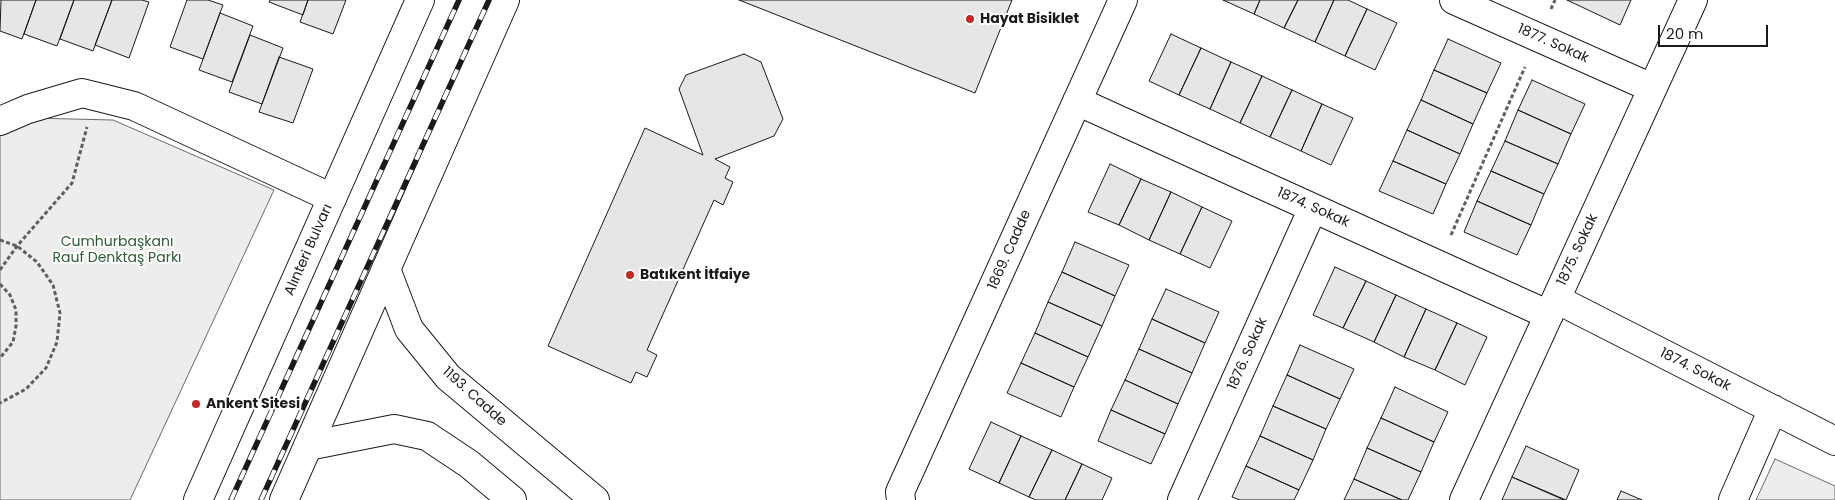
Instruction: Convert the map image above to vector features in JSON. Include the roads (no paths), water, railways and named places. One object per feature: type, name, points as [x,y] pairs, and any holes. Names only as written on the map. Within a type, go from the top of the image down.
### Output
[{"type":"street","name":"Alınteri Bulvarı","points":[[198,500],[420,0]]},
{"type":"street","points":[[284,500],[505,0]]},
{"type":"street","name":"1869. Cadde","points":[[901,500],[900,492],[1123,0]]},
{"type":"street","name":"1877. Sokak","points":[[1454,0],[1652,88]]},
{"type":"street","name":"1875. Sokak","points":[[1464,500],[1693,0]]},
{"type":"street","points":[[0,121],[28,109],[82,93],[134,106],[332,198]]},
{"type":"street","name":"1874. Sokak","points":[[1077,101],[1438,265],[1552,307],[1773,409],[1835,441]]},
{"type":"street","name":"1876. Sokak","points":[[1182,500],[1313,208]]},
{"type":"street","name":"1193. Cadde","points":[[386,269],[409,329],[448,377],[595,500]]},
{"type":"street","points":[[1733,500],[1773,409]]},
{"type":"street","points":[[308,446],[394,429],[427,436],[469,464],[512,500]]},
{"type":"railway","points":[[231,500],[459,0]]},
{"type":"railway","points":[[261,500],[489,0]]},
{"type":"place","name":"Hayat Bisiklet","points":[[970,19]]},
{"type":"place","name":"Batıkent İtfaiye","points":[[630,275]]},
{"type":"place","name":"Ankent Sitesi","points":[[196,404]]},
{"type":"park label","name":"Cumhurbaşkanı Rauf Denktaş Parkı","points":[[117,250]]}]
